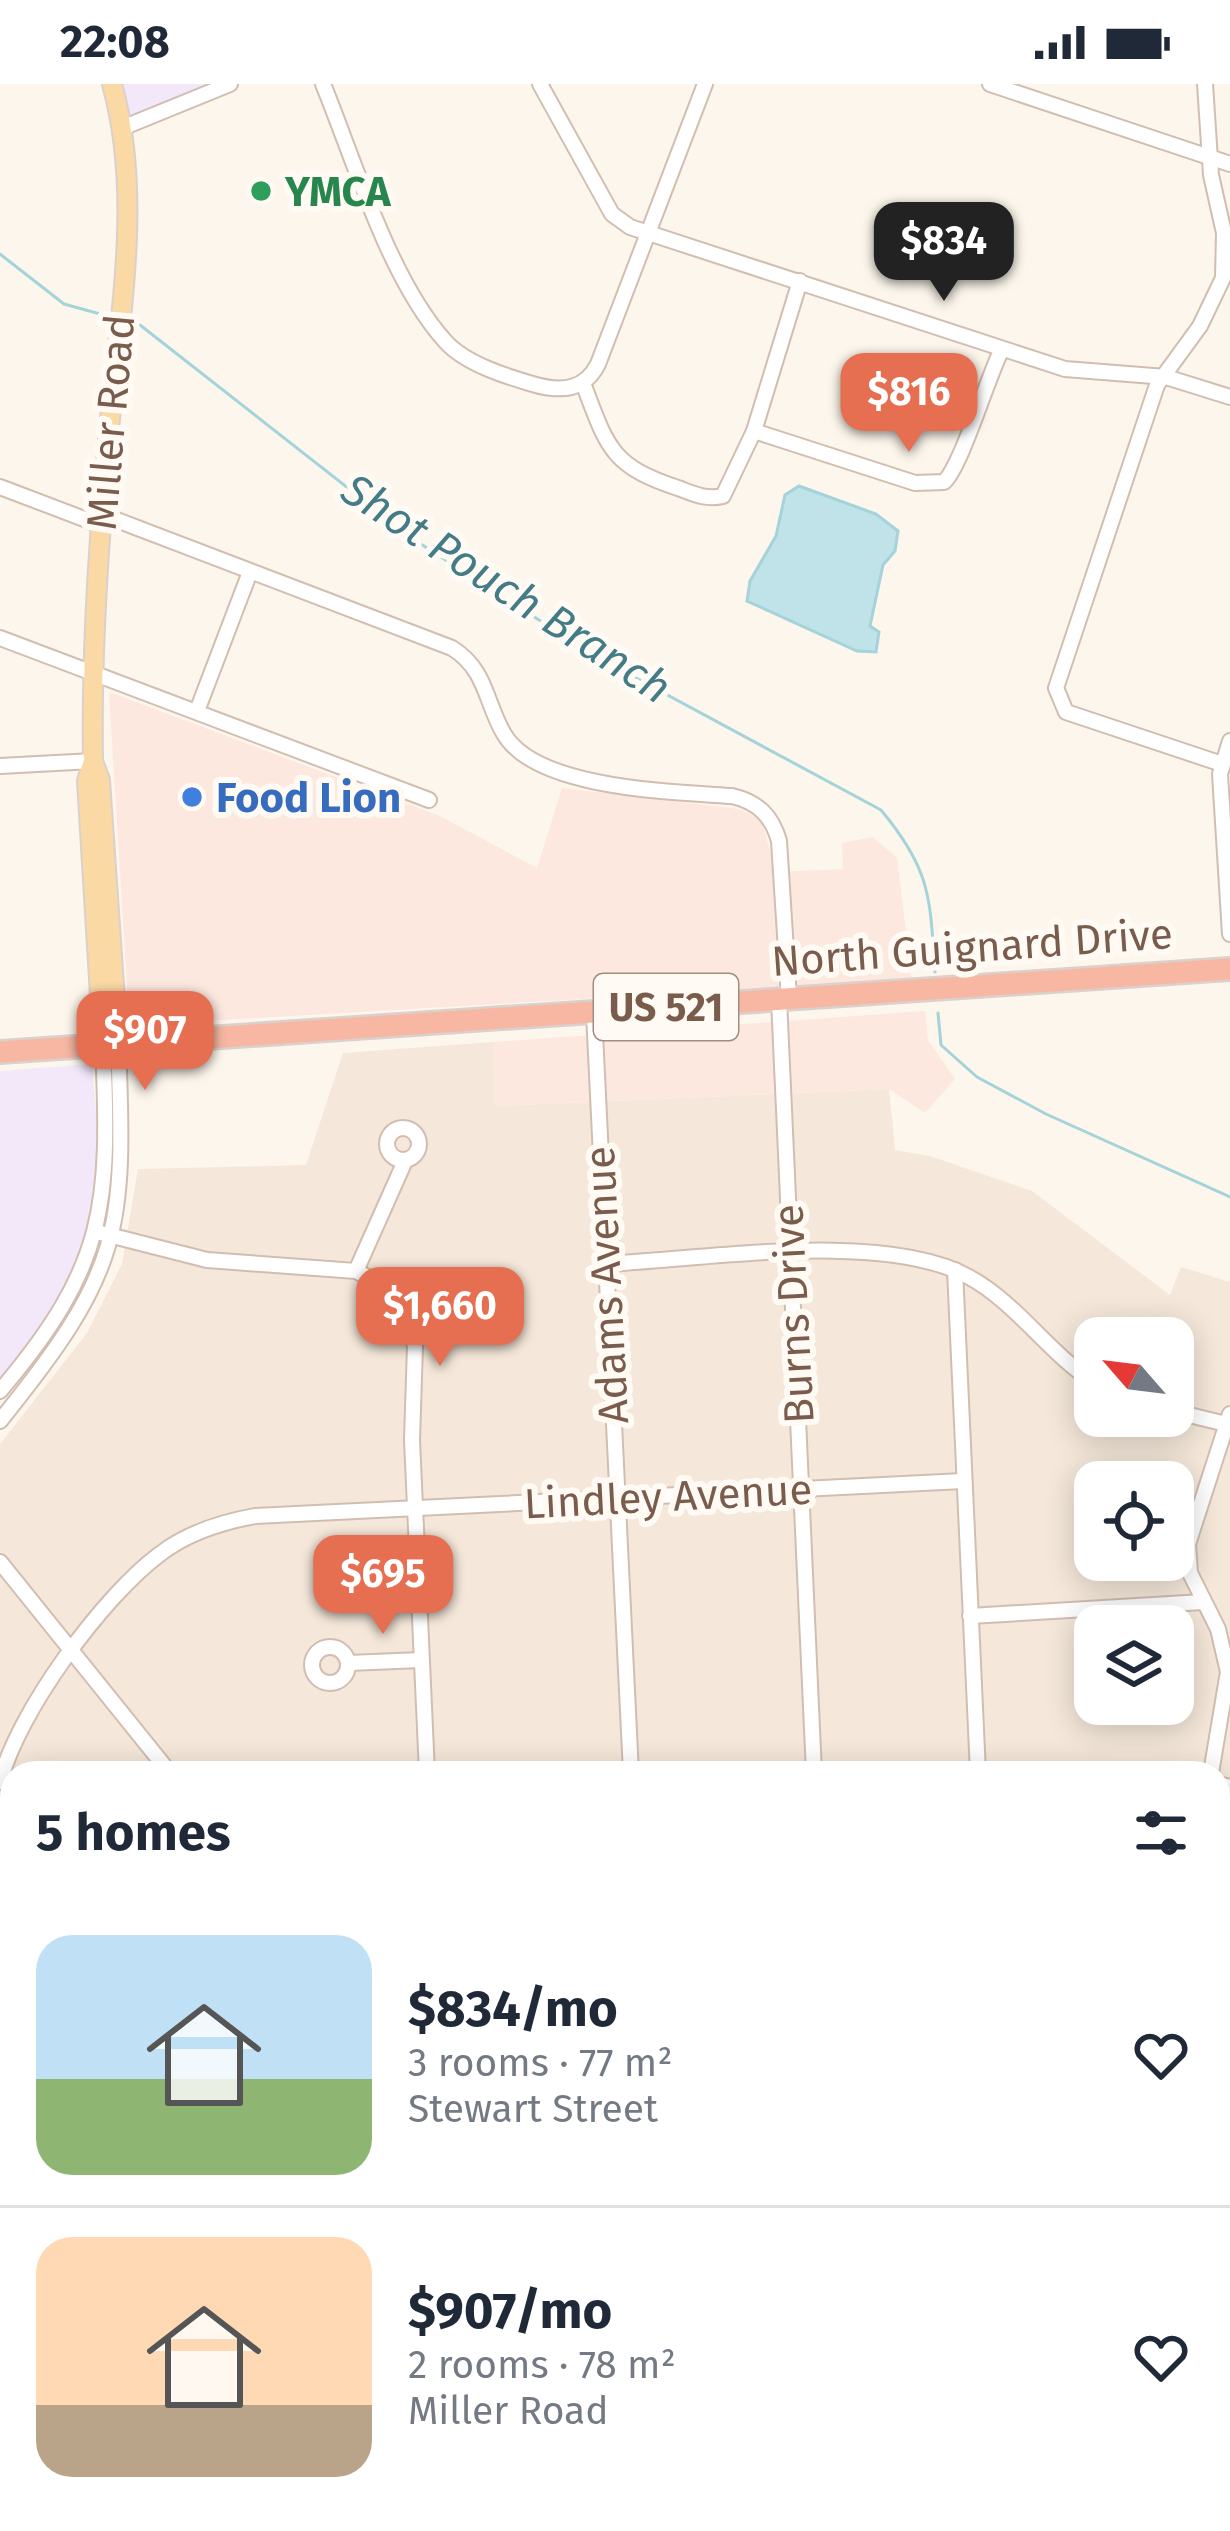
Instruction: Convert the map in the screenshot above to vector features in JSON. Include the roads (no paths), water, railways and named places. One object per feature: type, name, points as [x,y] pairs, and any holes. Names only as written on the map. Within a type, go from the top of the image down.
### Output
[{"type":"highway","name":"North Guignard Drive","points":[[0,1052],[1230,969]]},
{"type":"main road","name":"Miller Road","points":[[110,1044],[92,671],[127,203],[122,128],[112,84]]},
{"type":"street","points":[[122,128],[230,84]]},
{"type":"street","points":[[323,84],[400,266],[445,341],[462,354],[540,386],[566,389],[583,383],[598,364],[705,84]]},
{"type":"street","points":[[540,84],[611,214],[647,232],[1085,373],[1161,377],[1230,397]]},
{"type":"street","points":[[990,84],[1011,87],[1230,164]]},
{"type":"street","points":[[1205,84],[1209,158],[1224,233],[1223,278],[1200,326],[1161,377],[1066,648],[1056,697],[1062,709],[1075,716],[1222,764]]},
{"type":"street","points":[[583,383],[619,461],[632,472],[707,499],[729,490],[754,431],[800,281]]},
{"type":"street","points":[[754,431],[915,483],[944,482],[956,465],[978,398],[1002,349]]},
{"type":"street","name":"Burns Drive","points":[[0,487],[430,638],[464,656],[483,680],[512,746],[545,769],[732,796],[757,806],[770,818],[779,841],[790,1255],[813,1761]]},
{"type":"street","points":[[197,711],[250,572]]},
{"type":"street","points":[[0,638],[429,800]]},
{"type":"street","points":[[1230,741],[1222,764],[1230,934]]},
{"type":"street","points":[[0,766],[93,761]]},
{"type":"street","name":"Adams Avenue","points":[[594,1013],[630,1761]]},
{"type":"street","name":"Miller Road","points":[[0,1391],[61,1315],[97,1232],[106,1174],[110,1044]]},
{"type":"street","name":"Miller Road","points":[[0,1421],[74,1326],[113,1238],[122,1150],[110,1044]]},
{"type":"street","points":[[356,1271],[405,1161]]},
{"type":"street","points":[[97,1232],[207,1260],[356,1271],[388,1291],[412,1330],[413,1508],[426,1761]]},
{"type":"street","points":[[605,1264],[897,1253],[955,1270],[1004,1302],[1074,1364]]},
{"type":"street","points":[[955,1270],[977,1761]]},
{"type":"street","points":[[1194,1414],[1228,1419],[1189,1532],[1190,1573],[1223,1643],[1228,1672],[1213,1761]]},
{"type":"street","name":"Lindley Avenue","points":[[8,1761],[24,1718],[134,1577],[175,1544],[210,1527],[255,1516],[963,1481]]},
{"type":"street","points":[[0,1562],[160,1761]]},
{"type":"street","points":[[970,1616],[1203,1602]]},
{"type":"street","points":[[348,1663],[421,1660]]},
{"type":"water","points":[[799,486],[876,514],[898,531],[895,551],[883,565],[870,626],[879,632],[876,652],[857,651],[747,601],[750,581],[776,536],[785,495]]},
{"type":"waterway","name":"Shot Pouch Branch","points":[[0,254],[64,304],[111,317]]},
{"type":"waterway","name":"Shot Pouch Branch","points":[[126,321],[140,325],[413,539],[595,656],[881,810],[910,850],[925,885],[935,972]]},
{"type":"waterway","name":"Shot Pouch Branch","points":[[938,1013],[941,1045],[977,1077],[1046,1114],[1230,1197]]},
{"type":"place","name":"YMCA","points":[[261,191]]},
{"type":"place","name":"Food Lion","points":[[192,797]]}]
